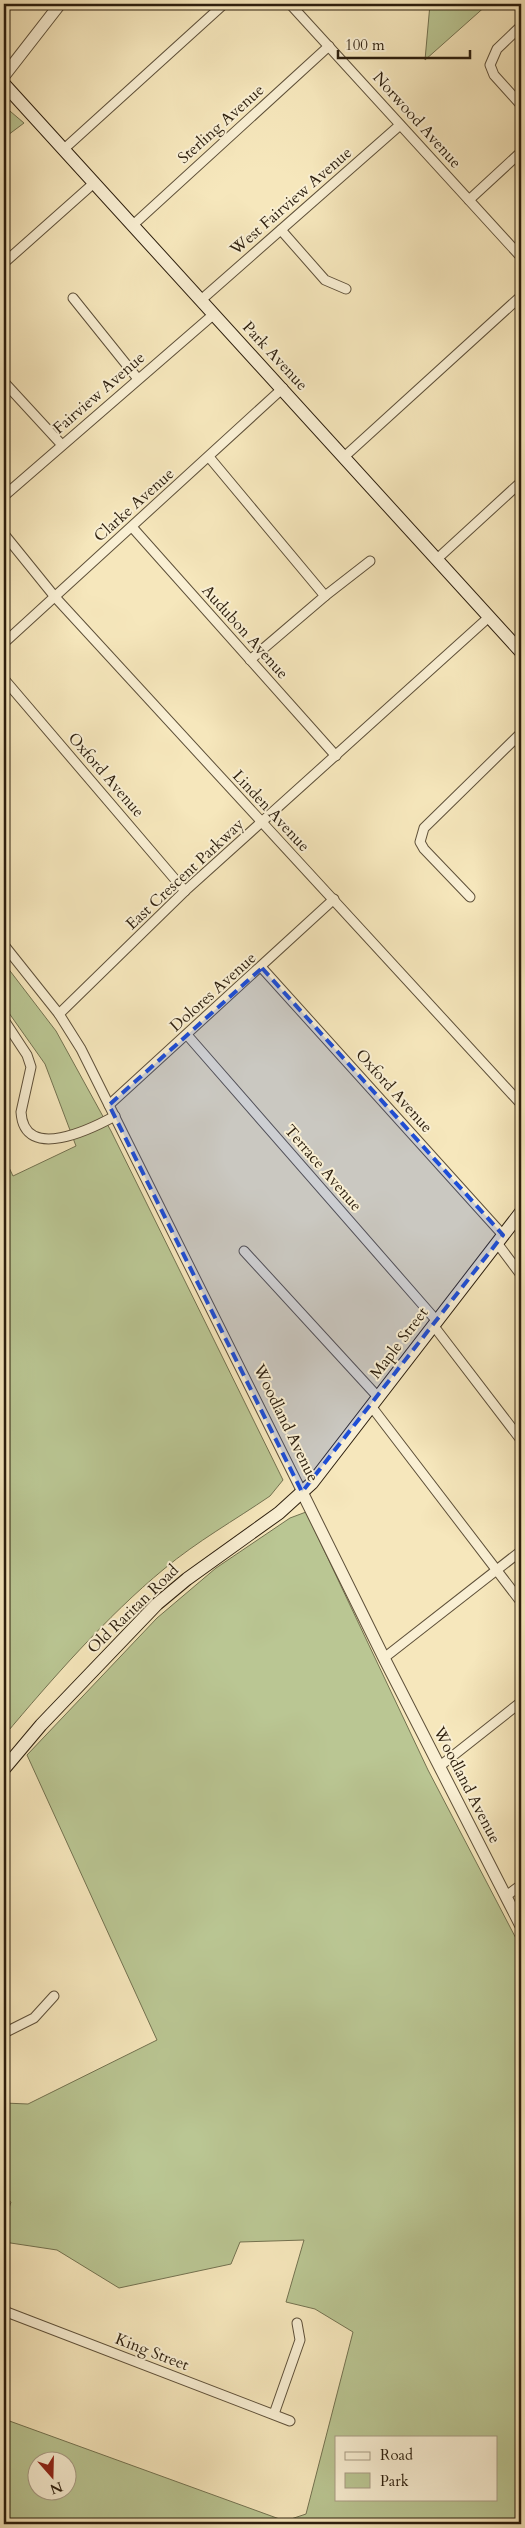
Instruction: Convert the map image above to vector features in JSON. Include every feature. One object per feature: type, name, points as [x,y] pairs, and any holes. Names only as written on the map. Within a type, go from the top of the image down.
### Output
[{"type":"main road","name":"Park Avenue","points":[[4,84],[283,388],[521,652]]},
{"type":"main road","name":"Maple Street","points":[[302,1492],[325,1468],[434,1323],[521,1212]]},
{"type":"main road","name":"Old Raritan Road","points":[[4,1769],[48,1718],[157,1604],[187,1579],[258,1529],[302,1492]]},
{"type":"street","points":[[4,76],[60,4]]},
{"type":"street","points":[[64,149],[224,4]]},
{"type":"street","name":"Norwood Avenue","points":[[290,4],[521,257]]},
{"type":"street","points":[[521,26],[496,49],[490,65],[494,75],[521,105]]},
{"type":"street","name":"Sterling Avenue","points":[[133,225],[329,46]]},
{"type":"street","name":"West Fairview Avenue","points":[[202,300],[400,125]]},
{"type":"street","points":[[469,200],[521,152]]},
{"type":"street","points":[[4,262],[94,183]]},
{"type":"street","points":[[281,230],[325,280],[346,289]]},
{"type":"street","points":[[344,457],[521,296]]},
{"type":"street","points":[[73,298],[138,379]]},
{"type":"street","name":"Fairview Avenue","points":[[4,496],[214,314]]},
{"type":"street","points":[[4,382],[62,445]]},
{"type":"street","name":"Clarke Avenue","points":[[4,643],[283,388]]},
{"type":"street","points":[[209,457],[325,596]]},
{"type":"street","points":[[437,559],[521,482]]},
{"type":"street","name":"Audubon Avenue","points":[[132,527],[336,756]]},
{"type":"street","name":"Linden Avenue","points":[[4,534],[55,597],[521,1104]]},
{"type":"street","points":[[250,660],[325,596],[370,561]]},
{"type":"street","name":"East Crescent Parkway","points":[[59,1014],[186,891],[489,617]]},
{"type":"street","name":"Oxford Avenue","points":[[4,679],[186,891]]},
{"type":"street","points":[[470,897],[424,849],[420,835],[424,828],[521,733]]},
{"type":"street","name":"Dolores Avenue","points":[[109,1105],[188,1036],[334,899]]},
{"type":"street","name":"Woodland Avenue","points":[[4,945],[59,1014],[81,1049],[384,1658],[521,1926]]},
{"type":"street","name":"Oxford Avenue","points":[[262,968],[500,1239],[521,1275]]},
{"type":"street","points":[[4,1020],[30,1060],[31,1073],[21,1112],[22,1118],[29,1130],[42,1138],[62,1138],[89,1130],[115,1116]]},
{"type":"street","name":"Terrace Avenue","points":[[188,1036],[434,1323],[521,1440]]},
{"type":"street","points":[[244,1251],[375,1401],[521,1602]]},
{"type":"street","points":[[384,1658],[521,1551]]},
{"type":"street","points":[[440,1766],[521,1702]]},
{"type":"street","points":[[506,1896],[521,1885]]},
{"type":"street","points":[[4,2033],[34,2018],[54,1996]]},
{"type":"street","name":"King Street","points":[[4,2311],[290,2420]]},
{"type":"street","points":[[274,2414],[300,2340],[296,2323]]},
{"type":"highlighted area","points":[[262,968],[503,1235],[302,1492],[115,1116],[109,1105]]},
{"type":"green space","points":[[430,4],[488,4],[425,60]]},
{"type":"green space","points":[[4,106],[24,123],[4,138]]},
{"type":"green space","points":[[4,963],[56,1031],[111,1131],[283,1480],[270,1496],[189,1550],[143,1587],[80,1649],[4,1736],[4,1157],[13,1176],[76,1146],[45,1064],[4,1006]]},
{"type":"green space","points":[[306,1512],[428,1770],[521,1948],[521,2524],[4,2524],[4,2419],[285,2521],[306,2514],[353,2332],[315,2309],[286,2302],[304,2240],[240,2242],[231,2264],[119,2288],[57,2250],[4,2242],[4,2224],[11,2202],[4,2199],[4,2103],[28,2104],[157,2040],[27,1755],[157,1618],[216,1568],[290,1518]]}]
